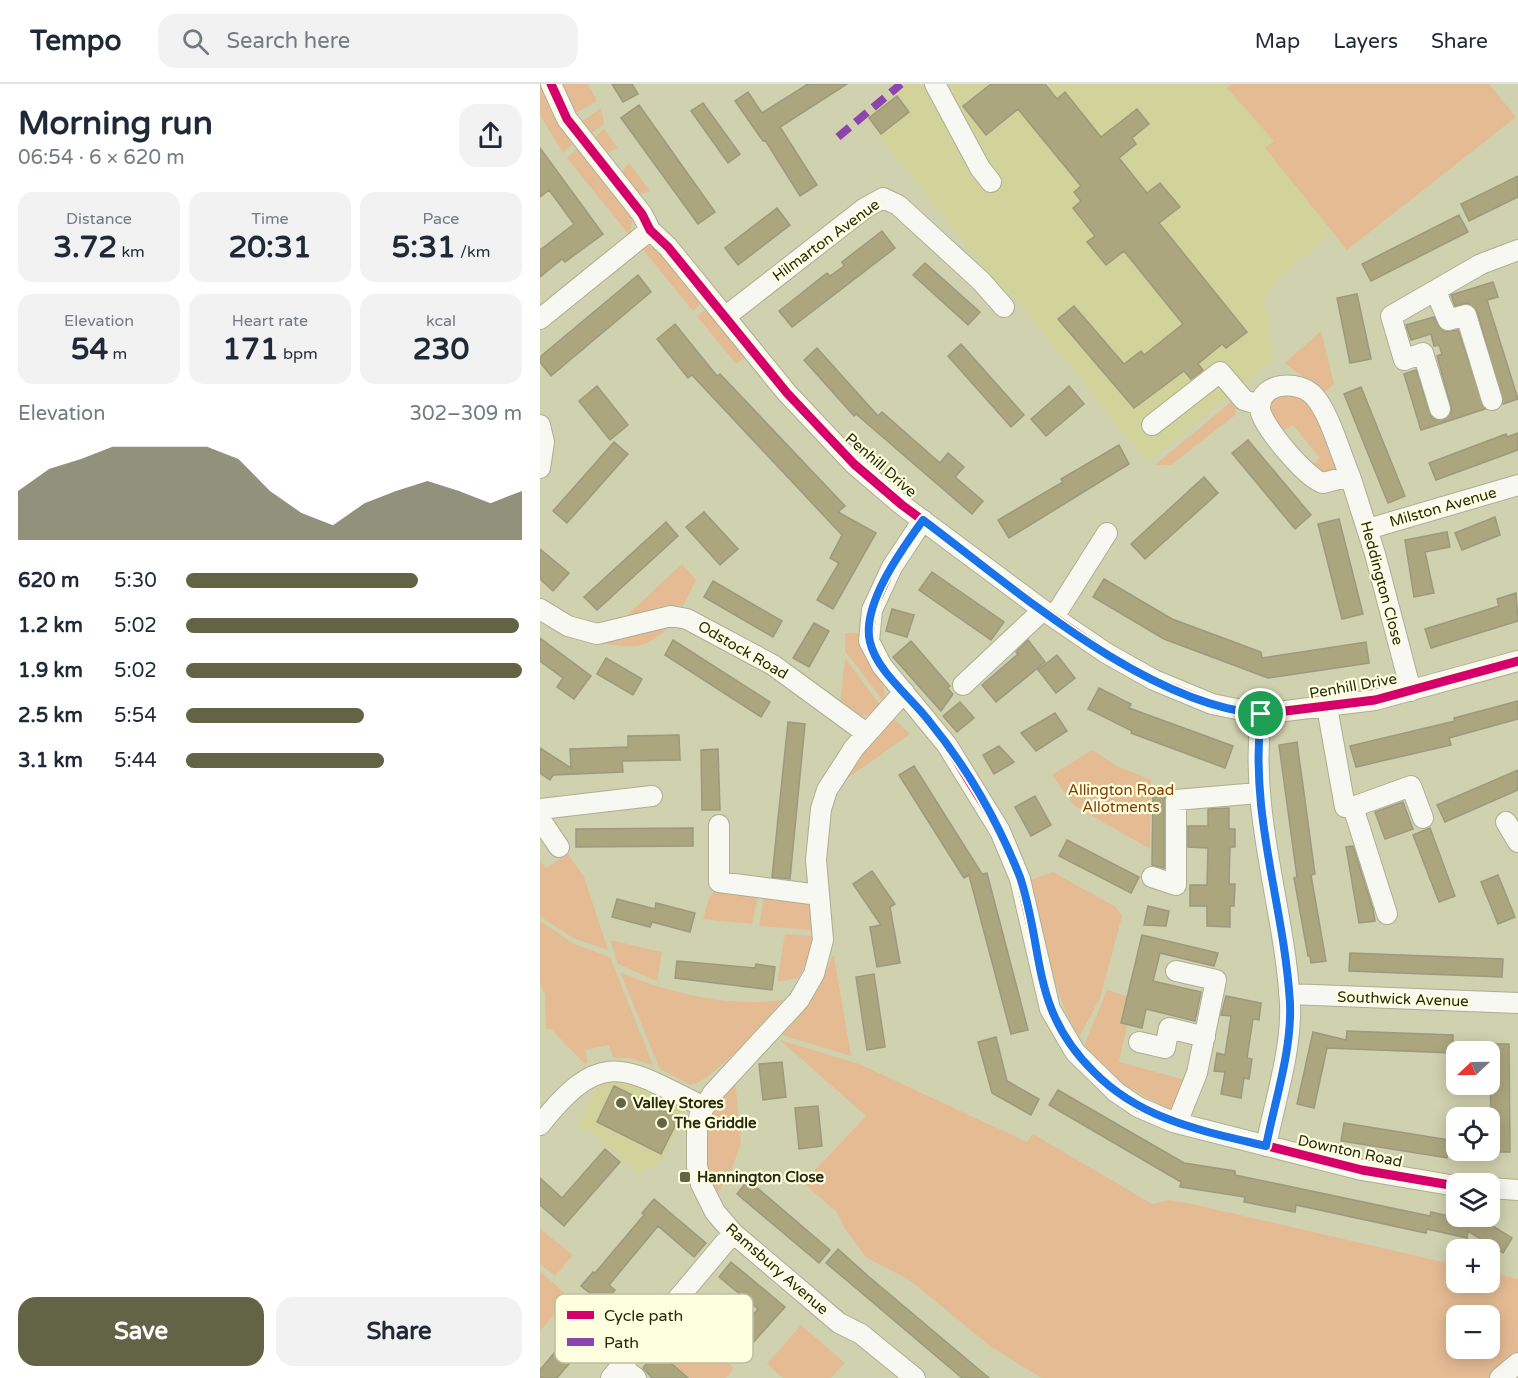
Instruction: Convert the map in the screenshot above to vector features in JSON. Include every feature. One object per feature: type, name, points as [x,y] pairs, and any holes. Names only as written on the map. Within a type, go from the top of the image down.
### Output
[{"type":"street","name":"Penhill Drive","points":[[551,84],[567,119],[642,214],[650,230],[668,247],[815,425],[878,485],[923,520],[1049,613],[1121,662],[1154,680],[1212,704],[1261,714],[1327,707],[1411,691],[1518,661]]},
{"type":"street","points":[[935,84],[980,168],[992,182]]},
{"type":"street","name":"Hilmarton Avenue","points":[[725,316],[865,208],[883,198],[898,205],[981,281],[1004,307]]},
{"type":"street","points":[[540,319],[650,230]]},
{"type":"street","points":[[1440,409],[1424,353],[1404,360],[1391,316],[1481,264],[1518,250]]},
{"type":"street","points":[[1436,292],[1448,320],[1466,315],[1492,400]]},
{"type":"street","points":[[1152,425],[1220,372],[1244,400],[1260,405],[1261,414],[1268,426],[1312,478],[1323,483],[1350,476]]},
{"type":"street","name":"Heddington Close","points":[[1260,405],[1268,391],[1278,387],[1294,386],[1311,393],[1322,409],[1350,476],[1368,529],[1411,691]]},
{"type":"street","points":[[540,425],[544,442],[540,468]]},
{"type":"street","name":"Milston Avenue","points":[[1368,529],[1518,485]]},
{"type":"street","name":"Downton Road","points":[[923,520],[892,567],[872,610],[868,627],[869,641],[874,655],[947,745],[981,797],[1007,848],[1020,879],[1040,975],[1050,1009],[1075,1052],[1116,1092],[1157,1116],[1362,1170],[1446,1184]]},
{"type":"street","points":[[963,685],[1049,613],[1107,533]]},
{"type":"street","name":"Odstock Road","points":[[540,609],[554,620],[589,633],[613,632],[671,616],[695,622],[773,665],[866,733]]},
{"type":"street","name":"Ramsbury Avenue","points":[[904,692],[866,733],[840,767],[821,809],[817,833],[822,945],[820,957],[806,990],[704,1107],[697,1127],[696,1141],[701,1184],[715,1212],[733,1233],[839,1323],[861,1334],[915,1378]]},
{"type":"street","points":[[1327,707],[1344,807],[1353,807],[1411,786],[1423,818]]},
{"type":"street","points":[[1261,714],[1257,750],[1258,793],[1289,994],[1286,1049],[1266,1146]]},
{"type":"street","points":[[1152,877],[1176,885],[1176,800],[1258,793]]},
{"type":"street","points":[[540,809],[652,796]]},
{"type":"street","points":[[1353,807],[1387,914]]},
{"type":"street","points":[[540,819],[559,848]]},
{"type":"street","points":[[1506,822],[1518,842]]},
{"type":"street","points":[[719,825],[719,882],[819,895]]},
{"type":"street","points":[[1176,971],[1216,980],[1197,1073],[1177,1123]]},
{"type":"street","name":"Southwick Avenue","points":[[1289,994],[1518,1003]]},
{"type":"street","points":[[1139,1042],[1165,1048],[1169,1028],[1205,1037]]},
{"type":"street","points":[[543,1115],[584,1079],[603,1070],[618,1069],[632,1072],[704,1107]]},
{"type":"street","points":[[1500,1189],[1518,1190]]},
{"type":"street","points":[[685,1294],[733,1233]]},
{"type":"street","points":[[1500,1378],[1518,1363]]},
{"type":"shaded area","points":[[906,84],[1231,84],[1227,89],[1274,141],[1266,148],[1331,233],[1277,279],[1264,299],[1274,360],[1147,462],[1015,298],[993,279],[864,117]]},
{"type":"shaded area","points":[[626,1078],[688,1108],[665,1154],[652,1169],[649,1166],[641,1175],[592,1133],[577,1127],[599,1082]]},
{"type":"green space","points":[[540,84],[553,115],[573,144],[563,153],[540,115]]},
{"type":"green space","points":[[561,84],[588,84],[597,101],[574,114]]},
{"type":"green space","points":[[1232,84],[1489,84],[1516,117],[1347,250],[1265,148],[1274,141],[1227,88]]},
{"type":"green space","points":[[601,108],[604,124],[590,134],[581,122]]},
{"type":"green space","points":[[604,129],[618,148],[606,153],[594,138]]},
{"type":"green space","points":[[578,148],[627,209],[632,221],[630,236],[567,158]]},
{"type":"green space","points":[[629,163],[650,191],[639,195],[622,172]]},
{"type":"green space","points":[[649,246],[661,251],[703,302],[693,311],[641,247]]},
{"type":"green space","points":[[707,309],[746,357],[736,364],[697,316]]},
{"type":"green space","points":[[1321,331],[1334,384],[1325,392],[1288,366],[1286,362]]},
{"type":"green space","points":[[1285,391],[1310,400],[1338,465],[1327,476],[1312,465],[1320,458],[1293,425],[1282,431],[1270,419],[1269,399]]},
{"type":"green space","points":[[1231,402],[1236,408],[1235,415],[1171,465],[1155,465]]},
{"type":"green space","points":[[682,564],[696,580],[683,606],[668,605],[625,617]]},
{"type":"green space","points":[[673,622],[657,637],[641,645],[624,646],[602,643]]},
{"type":"green space","points":[[845,633],[859,633],[863,653],[885,693],[884,702],[845,651]]},
{"type":"green space","points":[[845,658],[881,706],[871,714],[856,714],[840,706]]},
{"type":"green space","points":[[891,716],[910,734],[842,782],[847,770]]},
{"type":"green space","name":"Allington Road Allotments","points":[[1092,750],[1117,766],[1151,780],[1150,849],[1075,806],[1052,775]]},
{"type":"green space","points":[[568,854],[584,877],[608,950],[573,938],[540,916],[540,861],[546,868]]},
{"type":"green space","points":[[1053,872],[1116,907],[1122,916],[1100,998],[1079,1037],[1069,1019],[1054,980],[1031,880]]},
{"type":"green space","points":[[717,889],[759,892],[752,924],[703,919],[710,896]]},
{"type":"green space","points":[[765,892],[809,902],[812,930],[759,926]]},
{"type":"green space","points":[[540,921],[574,944],[610,957],[653,1065],[629,1058],[613,1058],[609,1045],[585,1050],[588,1062],[585,1064],[552,1030],[546,1029],[545,994],[540,983]]},
{"type":"green space","points":[[785,934],[813,936],[810,956],[798,978],[777,982]]},
{"type":"green space","points":[[610,940],[662,952],[657,981],[618,964]]},
{"type":"green space","points":[[834,956],[851,1056],[783,1034],[812,998]]},
{"type":"green space","points":[[620,972],[659,987],[700,997],[742,1002],[783,1000],[727,1060],[702,1080],[691,1085],[660,1069]]},
{"type":"green space","points":[[1107,990],[1127,996],[1121,1023],[1127,1025],[1119,1062],[1189,1081],[1173,1112],[1121,1083],[1084,1046]]},
{"type":"green space","points":[[780,1040],[859,1064],[1027,1142],[1033,1134],[1152,1204],[1170,1200],[1196,1205],[1446,1263],[1446,1293],[1500,1293],[1500,1274],[1518,1279],[1518,1354],[1488,1378],[1041,1378],[990,1346],[911,1281],[866,1257],[845,1229],[837,1212],[803,1183],[866,1116]]},
{"type":"green space","points":[[735,1078],[741,1144],[729,1176],[715,1197],[709,1183],[705,1162],[704,1125],[713,1108]]},
{"type":"green space","points":[[540,1229],[573,1255],[555,1276],[540,1264]]},
{"type":"green space","points":[[540,1271],[566,1294],[555,1294],[555,1313],[540,1331]]},
{"type":"green space","points":[[801,1325],[845,1363],[831,1378],[783,1378],[767,1364]]},
{"type":"green space","points":[[671,1363],[728,1363],[734,1368],[726,1378],[688,1378]]},
{"type":"building","points":[[612,84],[632,84],[638,94],[623,102]]},
{"type":"building","points":[[808,84],[847,84],[780,127],[817,185],[800,196],[765,140],[763,141],[735,101],[748,92],[762,113]]},
{"type":"building","points":[[991,84],[1045,84],[1057,99],[1065,92],[1101,137],[1137,109],[1149,124],[1132,138],[1136,144],[1119,158],[1147,193],[1160,183],[1180,207],[1159,223],[1247,332],[1226,348],[1222,344],[1198,364],[1203,370],[1191,379],[1184,371],[1134,408],[1058,319],[1074,306],[1124,364],[1141,351],[1144,355],[1183,324],[1124,251],[1106,265],[1087,242],[1095,236],[1073,208],[1081,201],[1074,192],[1081,186],[1018,109],[986,135],[963,106]]},
{"type":"building","points":[[897,96],[909,112],[881,134],[869,118]]},
{"type":"building","points":[[703,103],[740,154],[728,163],[691,111]]},
{"type":"building","points":[[639,105],[715,212],[698,224],[621,118]]},
{"type":"building","points":[[540,148],[603,234],[565,262],[562,259],[540,277],[540,250],[574,224],[549,190],[540,197]]},
{"type":"building","points":[[1518,176],[1518,197],[1469,221],[1461,204]]},
{"type":"building","points":[[777,208],[790,225],[738,265],[725,248]]},
{"type":"building","points":[[1459,215],[1468,232],[1371,281],[1362,264]]},
{"type":"building","points":[[882,231],[895,248],[792,327],[779,311],[827,273],[830,276],[844,266],[842,262]]},
{"type":"building","points":[[925,263],[980,312],[968,325],[913,275]]},
{"type":"building","points":[[638,275],[651,292],[551,376],[540,362],[540,357]]},
{"type":"building","points":[[1493,282],[1498,297],[1487,300],[1518,399],[1503,404],[1477,311],[1468,303],[1455,306],[1451,295]]},
{"type":"building","points":[[1357,294],[1371,359],[1350,363],[1337,298]]},
{"type":"building","points":[[1434,317],[1441,330],[1446,332],[1458,330],[1485,409],[1421,430],[1404,374],[1416,370],[1432,418],[1444,420],[1452,411],[1437,356],[1442,354],[1439,345],[1434,346],[1431,334],[1411,340],[1406,325]]},
{"type":"building","points":[[675,324],[717,376],[720,374],[845,506],[838,512],[876,533],[833,609],[817,600],[839,563],[830,558],[842,535],[692,375],[688,378],[657,339]]},
{"type":"building","points":[[961,344],[1024,415],[1011,427],[948,356]]},
{"type":"building","points":[[817,348],[878,416],[882,412],[940,463],[948,453],[964,467],[955,477],[983,501],[972,514],[856,414],[854,416],[804,360]]},
{"type":"building","points":[[597,386],[628,425],[610,440],[579,401]]},
{"type":"building","points":[[1069,386],[1084,404],[1046,436],[1031,419]]},
{"type":"building","points":[[1361,387],[1405,496],[1388,503],[1344,394]]},
{"type":"building","points":[[1518,433],[1518,450],[1436,480],[1429,463],[1506,434],[1507,437]]},
{"type":"building","points":[[1248,440],[1311,515],[1295,529],[1232,453]]},
{"type":"building","points":[[614,442],[628,454],[567,523],[553,511]]},
{"type":"building","points":[[1119,445],[1129,464],[1009,538],[998,520],[1063,482],[1061,479]]},
{"type":"building","points":[[1204,477],[1218,493],[1145,559],[1131,544]]},
{"type":"building","points":[[704,512],[738,549],[720,565],[686,527]]},
{"type":"building","points":[[1495,517],[1500,535],[1462,550],[1455,533]]},
{"type":"building","points":[[1339,519],[1363,614],[1342,619],[1318,524]]},
{"type":"building","points":[[666,522],[678,536],[597,610],[584,597]]},
{"type":"building","points":[[1447,532],[1450,547],[1425,552],[1434,593],[1414,597],[1405,540]]},
{"type":"building","points":[[540,549],[569,573],[553,591],[540,579]]},
{"type":"building","points":[[932,572],[1004,622],[991,640],[919,590]]},
{"type":"building","points":[[1104,579],[1172,619],[1261,652],[1262,658],[1366,642],[1369,663],[1268,678],[1164,639],[1093,597]]},
{"type":"building","points":[[713,581],[782,621],[773,637],[704,597]]},
{"type":"building","points":[[1516,593],[1518,621],[1431,648],[1425,629],[1499,606],[1497,599]]},
{"type":"building","points":[[892,609],[914,615],[907,637],[886,631]]},
{"type":"building","points":[[814,623],[829,631],[809,667],[793,658]]},
{"type":"building","points":[[540,638],[591,676],[574,699],[557,687],[563,678],[540,661]]},
{"type":"building","points":[[673,640],[770,702],[761,717],[665,655]]},
{"type":"building","points":[[1028,640],[1045,662],[996,702],[982,685],[1018,654],[1016,652]]},
{"type":"building","points":[[911,641],[950,686],[947,688],[953,694],[941,711],[893,657]]},
{"type":"building","points":[[1057,655],[1075,678],[1056,693],[1038,670]]},
{"type":"building","points":[[606,658],[642,679],[633,695],[597,674]]},
{"type":"building","points":[[1099,688],[1131,704],[1129,708],[1233,746],[1225,768],[1131,733],[1132,731],[1088,709]]},
{"type":"building","points":[[1518,701],[1518,719],[1449,738],[1451,745],[1356,767],[1350,746],[1455,721],[1454,718]]},
{"type":"building","points":[[960,702],[974,718],[957,732],[943,716]]},
{"type":"building","points":[[1055,713],[1067,731],[1036,751],[1021,733]]},
{"type":"building","points":[[788,722],[805,724],[790,879],[772,877]]},
{"type":"building","points":[[679,735],[680,760],[622,761],[623,772],[553,775],[550,780],[540,773],[540,748],[571,768],[570,749],[628,747],[628,736]]},
{"type":"building","points":[[1297,742],[1315,874],[1311,875],[1326,961],[1311,963],[1294,878],[1297,877],[1279,745]]},
{"type":"building","points":[[999,746],[1014,762],[994,774],[983,755]]},
{"type":"building","points":[[718,749],[720,810],[702,810],[701,750]]},
{"type":"building","points":[[914,766],[982,874],[987,873],[1028,1030],[1011,1034],[969,875],[964,878],[899,775]]},
{"type":"building","points":[[1518,770],[1518,790],[1445,822],[1437,805]]},
{"type":"building","points":[[1153,787],[1167,787],[1164,800],[1164,868],[1152,865]]},
{"type":"building","points":[[1035,796],[1051,825],[1031,836],[1015,807]]},
{"type":"building","points":[[1403,802],[1413,829],[1385,839],[1375,812]]},
{"type":"building","points":[[1229,808],[1229,829],[1235,829],[1235,847],[1230,847],[1229,884],[1235,884],[1234,906],[1230,906],[1230,927],[1207,926],[1207,906],[1190,906],[1190,885],[1207,885],[1208,848],[1188,847],[1188,826],[1208,826],[1208,809]]},
{"type":"building","points":[[693,828],[693,846],[576,847],[576,829]]},
{"type":"building","points":[[1430,828],[1455,896],[1439,902],[1413,835]]},
{"type":"building","points":[[1067,840],[1139,877],[1131,893],[1059,856]]},
{"type":"building","points":[[1353,846],[1375,921],[1359,923],[1346,847]]},
{"type":"building","points":[[872,871],[895,904],[890,907],[900,963],[877,967],[870,927],[881,925],[853,884]]},
{"type":"building","points":[[1498,875],[1515,917],[1498,924],[1481,882]]},
{"type":"building","points":[[617,899],[655,909],[656,903],[695,913],[690,932],[652,922],[650,927],[612,917]]},
{"type":"building","points":[[1148,906],[1169,911],[1166,926],[1144,925]]},
{"type":"building","points":[[1142,935],[1218,953],[1214,966],[1160,953],[1153,981],[1201,992],[1195,1021],[1146,1009],[1142,1028],[1121,1023]]},
{"type":"building","points":[[1350,953],[1503,959],[1502,977],[1349,971]]},
{"type":"building","points":[[677,961],[755,968],[756,964],[775,967],[772,990],[675,978]]},
{"type":"building","points":[[874,974],[885,1047],[867,1050],[856,977]]},
{"type":"building","points":[[1226,996],[1261,1003],[1259,1020],[1253,1019],[1247,1058],[1252,1059],[1249,1079],[1244,1078],[1241,1098],[1221,1094],[1225,1072],[1214,1071],[1217,1053],[1225,1055],[1231,1016],[1221,1015]]},
{"type":"building","points":[[1347,1031],[1453,1035],[1453,1041],[1446,1041],[1446,1053],[1327,1048],[1314,1108],[1297,1104],[1313,1032],[1346,1040]]},
{"type":"building","points":[[996,1037],[1007,1081],[1039,1099],[1031,1115],[992,1093],[978,1042]]},
{"type":"building","points":[[1500,1044],[1509,1044],[1510,1152],[1500,1152],[1500,1107],[1491,1107],[1490,1095],[1500,1095]]},
{"type":"building","points":[[782,1062],[786,1097],[763,1100],[759,1064]]},
{"type":"building","points":[[614,1086],[679,1118],[661,1154],[597,1122]]},
{"type":"building","points":[[1058,1090],[1184,1163],[1235,1171],[1235,1175],[1430,1216],[1431,1212],[1446,1215],[1446,1227],[1495,1227],[1512,1238],[1503,1253],[1500,1251],[1500,1239],[1481,1239],[1468,1231],[1467,1238],[1427,1229],[1426,1233],[1296,1205],[1295,1212],[1244,1202],[1245,1197],[1180,1187],[1181,1182],[1049,1105]]},
{"type":"building","points":[[818,1106],[822,1146],[799,1149],[795,1108]]},
{"type":"building","points":[[1344,1123],[1446,1139],[1446,1158],[1341,1141]]},
{"type":"building","points":[[605,1149],[620,1162],[564,1226],[540,1205],[540,1178],[562,1198]]},
{"type":"building","points":[[748,1180],[830,1250],[819,1263],[737,1194]]},
{"type":"building","points":[[654,1199],[706,1243],[694,1257],[658,1226],[609,1285],[615,1290],[612,1294],[591,1294],[581,1286],[593,1272],[595,1273],[644,1215],[642,1213]]},
{"type":"building","points":[[838,1249],[989,1378],[962,1378],[826,1263]]},
{"type":"building","points":[[731,1262],[785,1307],[753,1343],[753,1315],[758,1309],[753,1305],[753,1294],[740,1294],[719,1277]]},
{"type":"building","points":[[555,1352],[555,1363],[570,1363],[557,1378],[540,1378],[540,1370]]},
{"type":"building","points":[[647,1363],[671,1363],[688,1378],[652,1378],[643,1368]]},
{"type":"marked path","points":[[838,137],[901,84]]},
{"type":"cycle path","points":[[551,84],[567,119],[642,214],[650,230],[668,247],[787,393],[854,464],[902,505],[1043,610],[1106,653],[1154,680],[1212,704],[1261,714],[1375,700],[1518,661]]},
{"type":"cycle path","points":[[923,520],[892,567],[872,610],[869,641],[882,666],[947,745],[1000,831],[1020,879],[1050,1009],[1075,1052],[1116,1092],[1138,1107],[1173,1122],[1362,1170],[1446,1184]]},
{"type":"place","name":"Valley Stores","points":[[621,1103]]},
{"type":"place","name":"The Griddle","points":[[662,1123]]},
{"type":"place","name":"Hannington Close","points":[[685,1177]]},
{"type":"route","points":[[923,520],[1043,610],[1129,667],[1212,704],[1247,713],[1261,714],[1257,750],[1260,812],[1287,973],[1290,1005],[1286,1049],[1266,1146],[1173,1122],[1138,1107],[1094,1073],[1075,1052],[1050,1009],[1040,975],[1020,879],[1011,856],[981,797],[947,745],[930,721],[874,655],[869,641],[868,627],[872,610],[892,567],[923,520]]}]
